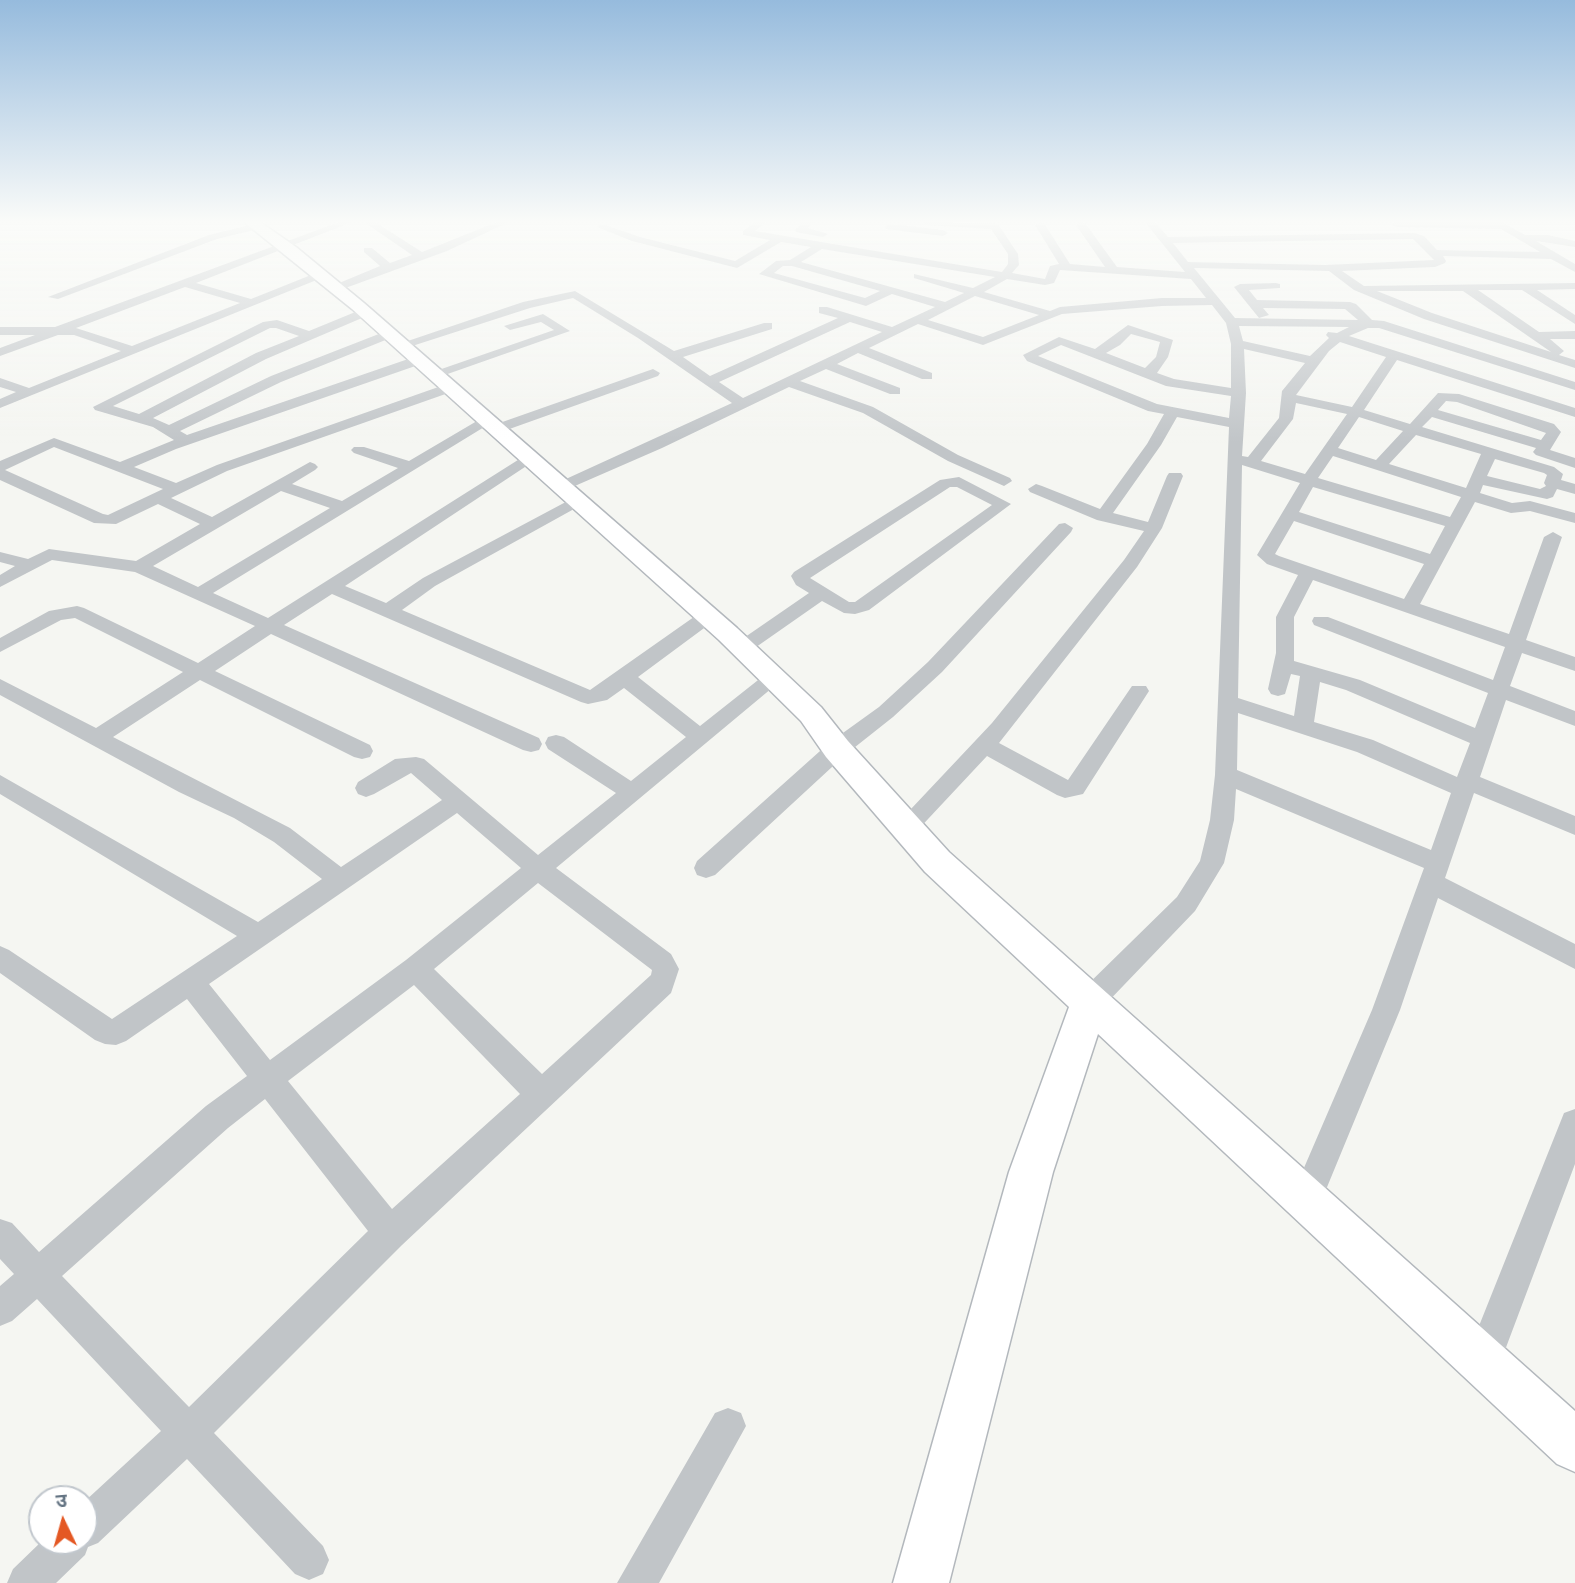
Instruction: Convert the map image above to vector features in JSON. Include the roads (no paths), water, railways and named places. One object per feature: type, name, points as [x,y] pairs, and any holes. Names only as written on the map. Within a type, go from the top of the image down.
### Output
[{"type":"street","points":[[0,352],[150,296]]},
{"type":"street","points":[[229,296],[250,302]]},
{"type":"street","points":[[0,404],[250,302],[274,296]]},
{"type":"street","points":[[344,296],[708,616],[811,714],[837,750],[937,862],[1575,1446]]},
{"type":"street","points":[[170,430],[308,382],[412,353],[527,305],[567,296]]},
{"type":"street","points":[[578,296],[744,405]]},
{"type":"street","points":[[844,296],[866,302],[879,296]]},
{"type":"street","points":[[912,296],[946,306]]},
{"type":"street","points":[[388,611],[569,494],[826,363],[966,296]]},
{"type":"street","points":[[987,296],[1048,314]]},
{"type":"street","points":[[921,1583],[1031,1172],[1090,1001],[1186,904],[1212,863],[1222,820],[1244,461],[1237,424],[1237,344],[1231,322],[1211,296]]},
{"type":"street","points":[[1247,296],[1269,322]]},
{"type":"street","points":[[1379,296],[1463,328],[1575,364]]},
{"type":"street","points":[[1419,296],[1463,328]]},
{"type":"street","points":[[1478,296],[1575,364]]},
{"type":"street","points":[[1539,296],[1575,320]]},
{"type":"street","points":[[1254,304],[1315,300],[1349,306],[1367,323]]},
{"type":"street","points":[[916,320],[979,342],[1048,314],[1144,303],[1215,301]]},
{"type":"street","points":[[823,310],[892,331]]},
{"type":"street","points":[[121,467],[186,441],[308,382],[412,353],[564,331],[547,320],[537,318],[492,332]]},
{"type":"street","points":[[709,381],[849,318]]},
{"type":"street","points":[[1231,322],[1367,323],[1391,326],[1575,386]]},
{"type":"street","points":[[1292,322],[1575,413]]},
{"type":"street","points":[[1244,461],[1286,419],[1289,391],[1314,360],[1338,337],[1367,323]]},
{"type":"street","points":[[186,441],[170,430],[100,407],[267,325],[277,324],[309,335],[412,353]]},
{"type":"street","points":[[673,356],[768,326]]},
{"type":"street","points":[[1095,354],[1116,342],[1128,329],[1167,340],[1162,357],[1155,368],[1146,374]]},
{"type":"street","points":[[0,331],[75,331],[131,350]]},
{"type":"street","points":[[139,419],[261,356],[309,335]]},
{"type":"street","points":[[1536,336],[1575,335]]},
{"type":"street","points":[[1237,424],[1171,414],[1029,356],[1062,341],[1178,385],[1239,393]]},
{"type":"street","points":[[1237,344],[1314,360]]},
{"type":"street","points":[[857,348],[927,376]]},
{"type":"street","points":[[0,474],[105,520],[222,468],[412,353]]},
{"type":"street","points":[[1394,355],[1309,480],[1266,555],[1575,664]]},
{"type":"street","points":[[826,363],[895,391]]},
{"type":"street","points":[[199,594],[410,467],[491,425],[653,373]]},
{"type":"street","points":[[0,382],[29,392]]},
{"type":"street","points":[[789,382],[868,410],[953,458],[1003,481]]},
{"type":"street","points":[[1379,466],[1443,396],[1459,398],[1549,427],[1554,432],[1541,452],[1575,463]]},
{"type":"street","points":[[1288,397],[1356,412],[1555,474],[1549,493],[1544,495],[1478,479]]},
{"type":"street","points":[[1103,516],[1154,444],[1171,414]]},
{"type":"street","points":[[0,467],[54,442],[174,488]]},
{"type":"street","points":[[359,450],[410,467]]},
{"type":"street","points":[[1330,450],[1515,509],[1530,506],[1575,518]]},
{"type":"street","points":[[1409,607],[1470,496],[1490,453]]},
{"type":"street","points":[[96,737],[529,458]]},
{"type":"street","points":[[1244,461],[1455,523]]},
{"type":"street","points":[[139,567],[310,467]]},
{"type":"street","points":[[906,827],[985,744],[1100,602],[1154,528],[1175,475]]},
{"type":"street","points":[[958,482],[1003,504],[862,606],[844,607],[822,593],[802,581],[800,576],[946,483],[958,482]]},
{"type":"street","points":[[1552,484],[1575,489]]},
{"type":"street","points":[[280,485],[342,507]]},
{"type":"street","points":[[1036,489],[1103,516],[1154,528]]},
{"type":"street","points":[[156,498],[213,524]]},
{"type":"street","points":[[1289,514],[1434,561]]},
{"type":"street","points":[[706,868],[837,750],[886,712],[935,667],[1065,528]]},
{"type":"street","points":[[1307,1198],[1386,1010],[1553,537]]},
{"type":"street","points":[[0,582],[41,556],[58,554],[139,567],[531,744]]},
{"type":"street","points":[[0,557],[28,564]]},
{"type":"street","points":[[1278,689],[1285,665],[1285,617],[1308,572]]},
{"type":"street","points":[[330,586],[588,697],[600,695],[708,616]]},
{"type":"street","points":[[742,648],[822,593]]},
{"type":"street","points":[[0,646],[56,615],[71,611],[362,751]]},
{"type":"street","points":[[1321,621],[1575,719]]},
{"type":"street","points":[[1285,665],[1353,685],[1481,739]]},
{"type":"street","points":[[1303,725],[1311,671]]},
{"type":"street","points":[[624,677],[700,737]]},
{"type":"street","points":[[0,1309],[218,1117],[415,968],[536,867],[774,678]]},
{"type":"street","points":[[0,685],[282,835],[341,880]]},
{"type":"street","points":[[985,744],[1065,789],[1075,788],[1139,691]]},
{"type":"street","points":[[1228,702],[1365,746],[1575,826]]},
{"type":"street","points":[[555,743],[631,792]]},
{"type":"street","points":[[98,1516],[187,1433],[390,1233],[661,984],[666,969],[662,962],[536,867],[412,764],[403,765],[366,788]]},
{"type":"street","points":[[1226,775],[1434,873],[1575,957]]},
{"type":"street","points":[[0,783],[260,936]]},
{"type":"street","points":[[0,958],[110,1033],[126,1028],[458,802]]},
{"type":"street","points":[[415,968],[541,1094]]},
{"type":"street","points":[[191,983],[390,1233]]},
{"type":"street","points":[[1483,1361],[1575,1124]]},
{"type":"street","points":[[0,1235],[309,1560]]},
{"type":"street","points":[[637,1583],[728,1426]]},
{"type":"street","points":[[27,1583],[56,1555]]}]
